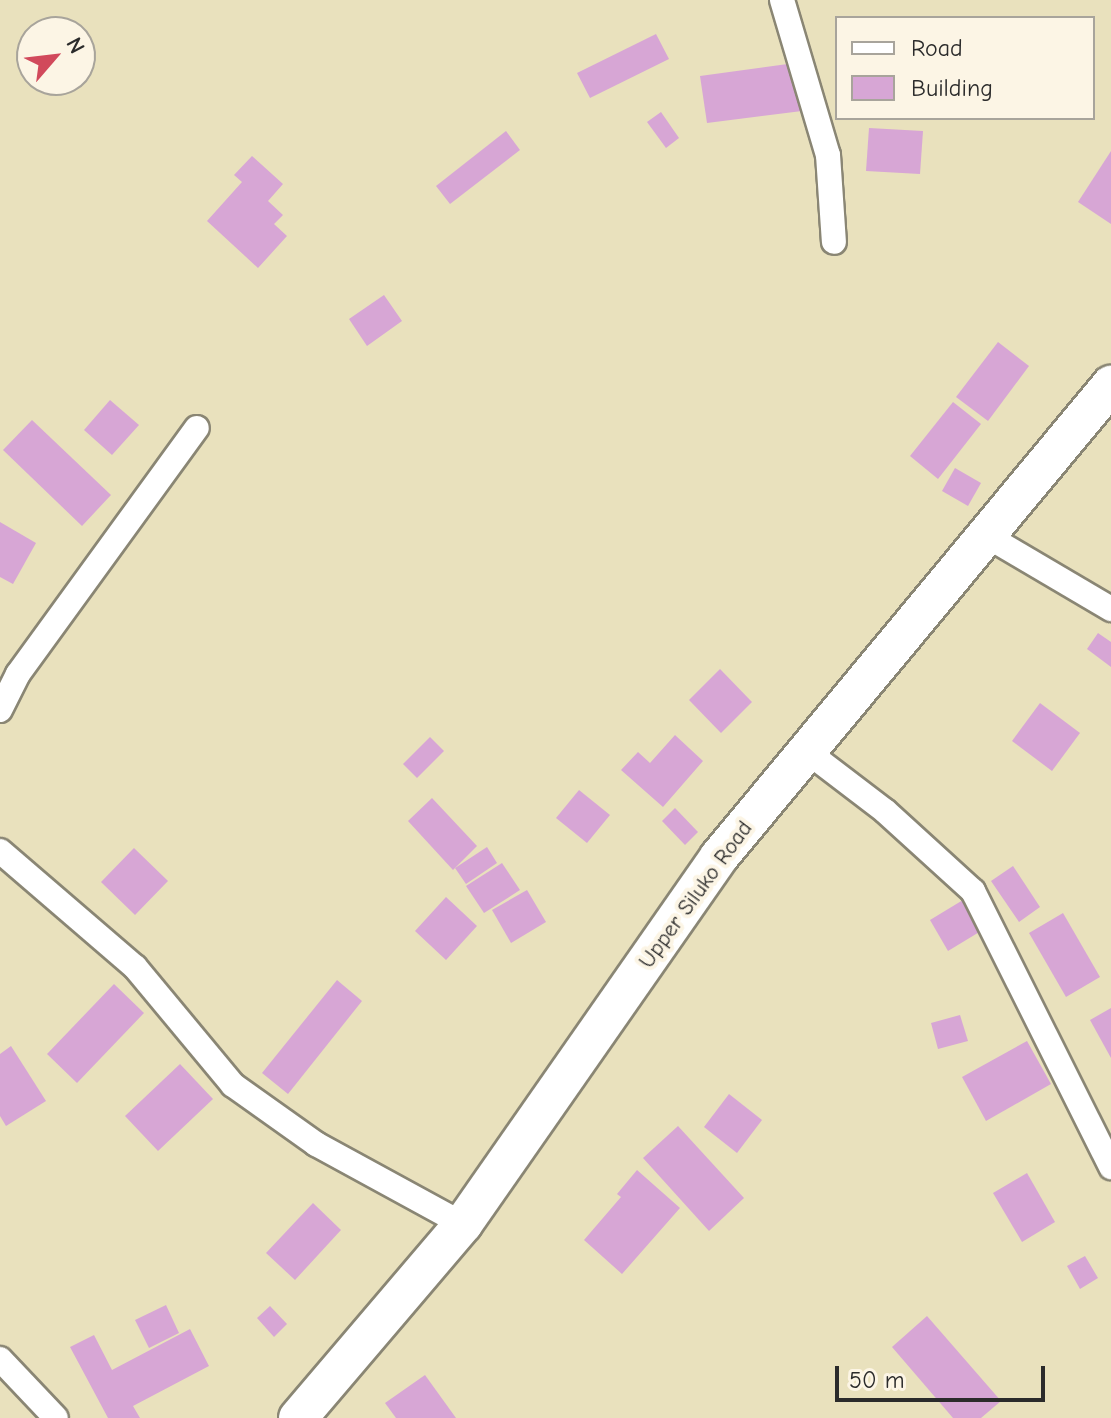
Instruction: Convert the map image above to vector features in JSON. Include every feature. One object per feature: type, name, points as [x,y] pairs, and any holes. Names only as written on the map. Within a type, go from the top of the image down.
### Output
[{"type":"main road","name":"Upper Siluko Road","points":[[298,1418],[463,1224],[719,857],[809,753],[1111,385]]},
{"type":"street","points":[[782,0],[828,155],[834,242]]},
{"type":"street","points":[[0,710],[18,674],[197,428]]},
{"type":"street","points":[[987,536],[1111,609]]},
{"type":"street","points":[[809,753],[885,811],[973,891],[1111,1167]]},
{"type":"street","points":[[0,851],[135,967],[233,1085],[316,1144],[463,1224]]},
{"type":"street","points":[[0,1359],[56,1418]]},
{"type":"building","points":[[656,34],[669,59],[590,98],[577,73]]},
{"type":"building","points":[[795,63],[802,111],[707,123],[700,76]]},
{"type":"building","points":[[661,112],[679,138],[666,148],[647,122]]},
{"type":"building","points":[[869,128],[923,131],[920,174],[866,171]]},
{"type":"building","points":[[506,131],[520,150],[450,204],[436,186]]},
{"type":"building","points":[[1111,151],[1111,224],[1078,202]]},
{"type":"building","points":[[252,156],[283,184],[268,201],[283,215],[274,224],[287,236],[258,268],[207,221],[242,182],[234,175]]},
{"type":"building","points":[[384,295],[402,321],[367,346],[349,319]]},
{"type":"building","points":[[998,342],[1029,366],[988,421],[956,397]]},
{"type":"building","points":[[110,400],[139,425],[112,455],[84,430]]},
{"type":"building","points":[[953,402],[981,424],[938,479],[910,456]]},
{"type":"building","points":[[32,420],[111,495],[82,526],[3,450]]},
{"type":"building","points":[[955,468],[981,483],[968,506],[942,491]]},
{"type":"building","points":[[0,522],[36,543],[13,584],[0,577]]},
{"type":"building","points":[[1098,633],[1111,642],[1111,667],[1087,649]]},
{"type":"building","points":[[720,669],[752,702],[721,733],[689,700]]},
{"type":"building","points":[[1040,703],[1080,733],[1052,771],[1012,741]]},
{"type":"building","points":[[675,735],[703,761],[663,807],[621,770],[638,752],[650,763]]},
{"type":"building","points":[[430,737],[444,751],[417,778],[403,764]]},
{"type":"building","points":[[579,790],[610,815],[587,843],[556,818]]},
{"type":"building","points":[[432,798],[477,846],[453,870],[408,821]]},
{"type":"building","points":[[675,808],[698,832],[685,845],[662,821]]},
{"type":"building","points":[[487,847],[497,863],[466,884],[455,868]]},
{"type":"building","points":[[134,848],[168,881],[135,915],[101,882]]},
{"type":"building","points":[[502,863],[520,890],[484,913],[466,886]]},
{"type":"building","points":[[1013,866],[1040,907],[1019,922],[991,881]]},
{"type":"building","points":[[527,890],[546,922],[511,943],[492,910]]},
{"type":"building","points":[[446,897],[477,926],[446,960],[415,931]]},
{"type":"building","points":[[963,900],[981,931],[948,951],[930,920]]},
{"type":"building","points":[[1063,913],[1100,977],[1066,997],[1029,933]]},
{"type":"building","points":[[337,980],[362,1001],[288,1094],[262,1073]]},
{"type":"building","points":[[114,984],[144,1013],[77,1083],[47,1054]]},
{"type":"building","points":[[1111,1008],[1111,1058],[1090,1020]]},
{"type":"building","points":[[960,1015],[968,1041],[938,1049],[931,1023]]},
{"type":"building","points":[[1027,1041],[1051,1084],[986,1121],[962,1077]]},
{"type":"building","points":[[11,1046],[46,1101],[6,1126],[0,1116],[0,1054]]},
{"type":"building","points":[[180,1064],[213,1099],[158,1151],[125,1116]]},
{"type":"building","points":[[729,1094],[762,1120],[737,1153],[704,1127]]},
{"type":"building","points":[[678,1126],[744,1198],[709,1231],[643,1158]]},
{"type":"building","points":[[637,1170],[680,1208],[622,1274],[584,1240],[621,1197],[617,1194]]},
{"type":"building","points":[[1027,1173],[1055,1222],[1022,1242],[993,1193]]},
{"type":"building","points":[[313,1203],[341,1230],[295,1280],[266,1253]]},
{"type":"building","points":[[1085,1256],[1098,1278],[1080,1289],[1067,1266]]},
{"type":"building","points":[[166,1305],[179,1333],[149,1348],[135,1320]]},
{"type":"building","points":[[270,1306],[287,1324],[274,1337],[257,1318]]},
{"type":"building","points":[[927,1316],[1001,1401],[981,1418],[953,1418],[892,1347]]},
{"type":"building","points":[[190,1329],[209,1366],[133,1406],[140,1418],[108,1418],[70,1347],[94,1335],[112,1370]]},
{"type":"building","points":[[425,1375],[456,1418],[396,1418],[385,1403]]}]
